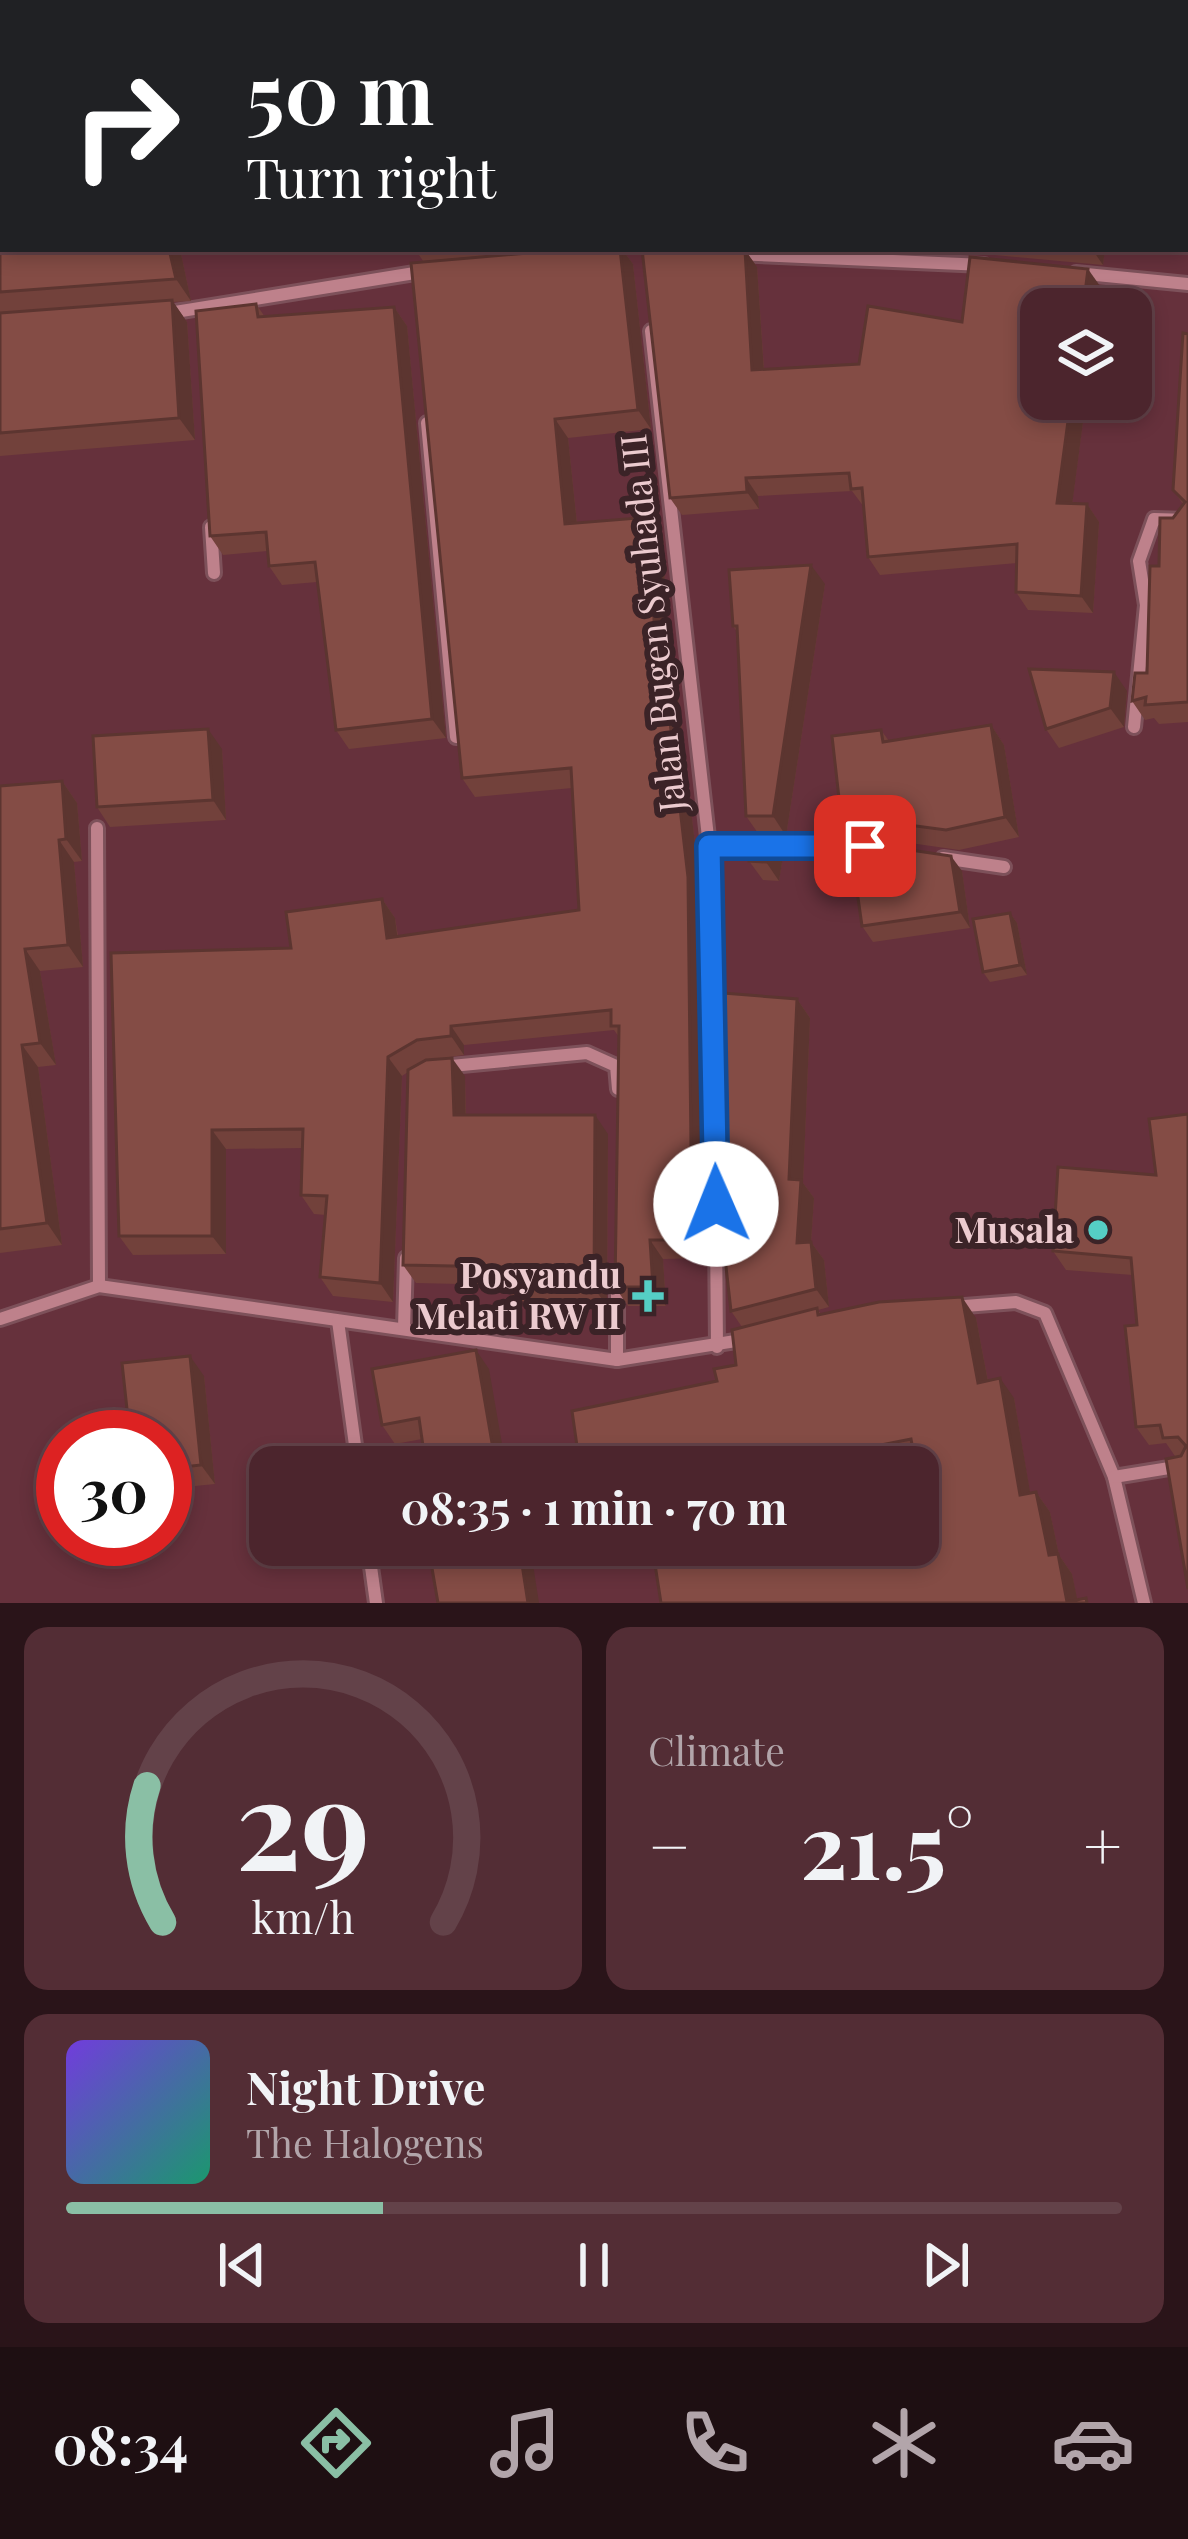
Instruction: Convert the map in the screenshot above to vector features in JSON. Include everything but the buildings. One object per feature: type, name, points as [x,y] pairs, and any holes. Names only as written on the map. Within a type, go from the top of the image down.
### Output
[{"type":"street","points":[[725,254],[978,256],[1000,266]]},
{"type":"street","points":[[153,314],[436,270]]},
{"type":"street","points":[[413,272],[415,296]]},
{"type":"street","points":[[1071,273],[1188,284]]},
{"type":"street","points":[[197,310],[198,334]]},
{"type":"street","name":"Jalan Bugen Syuhada III","points":[[650,322],[709,846],[713,1012]]},
{"type":"street","points":[[426,412],[456,737]]},
{"type":"street","points":[[209,501],[214,573]]},
{"type":"street","points":[[1134,727],[1145,605],[1139,561],[1154,519],[1188,520]]},
{"type":"street","points":[[97,828],[99,1286]]},
{"type":"street","points":[[709,846],[888,850]]},
{"type":"street","points":[[935,857],[1004,867]]},
{"type":"street","points":[[421,1071],[587,1053],[616,1066],[618,1103]]},
{"type":"street","points":[[716,1204],[717,1347]]},
{"type":"street","points":[[404,1328],[406,1236]]},
{"type":"street","points":[[617,1267],[617,1360]]},
{"type":"street","points":[[0,1318],[99,1286],[617,1360],[717,1347],[758,1336]]},
{"type":"street","points":[[928,1308],[1028,1304],[1045,1313],[1058,1334],[1114,1477],[1144,1603]]},
{"type":"street","points":[[338,1322],[355,1446]]},
{"type":"street","points":[[1114,1477],[1188,1465]]},
{"type":"street","points":[[371,1566],[376,1603]]},
{"type":"place","name":"Musala","points":[[1098,1230]]},
{"type":"place","name":"Posyandu Melati RW II","points":[[648,1296]]},
{"type":"route","points":[[716,1204],[709,846],[865,846]]}]
